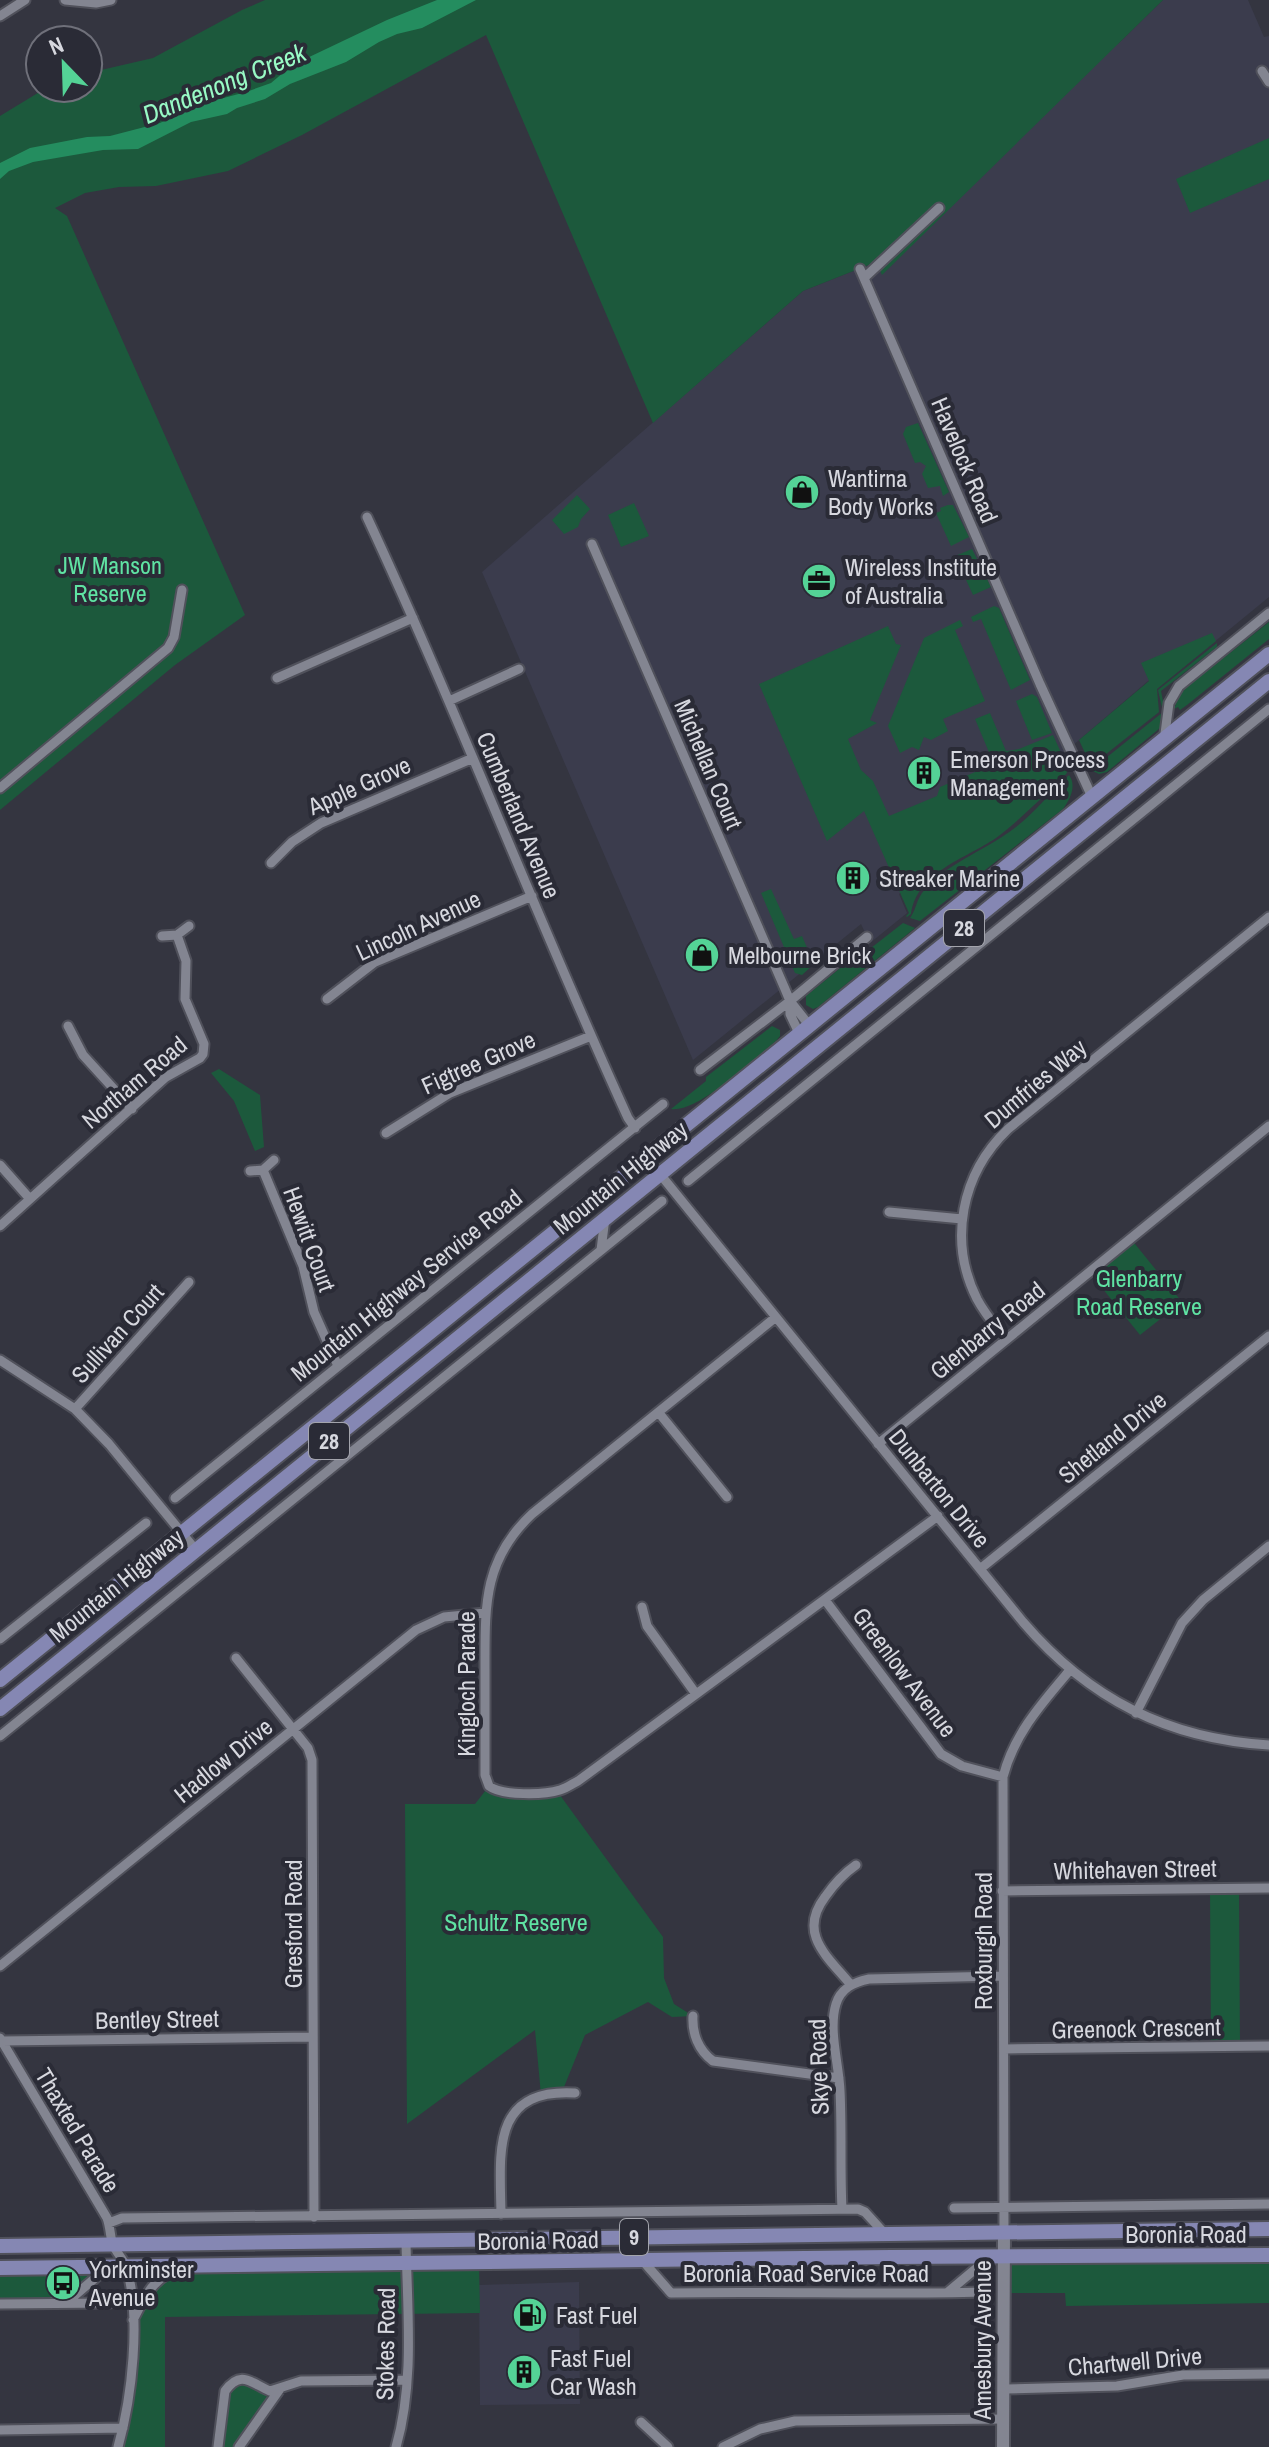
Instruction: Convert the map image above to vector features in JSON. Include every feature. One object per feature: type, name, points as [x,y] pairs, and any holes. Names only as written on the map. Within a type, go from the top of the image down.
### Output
[{"type":"main road","name":"Mountain Highway","points":[[0,1680],[1269,654]]},
{"type":"main road","name":"Mountain Highway","points":[[0,1709],[1269,681]]},
{"type":"main road","points":[[1093,799],[1105,814]]},
{"type":"main road","points":[[804,1029],[817,1046]]},
{"type":"main road","points":[[525,1254],[536,1261],[557,1256]]},
{"type":"main road","name":"Boronia Road","points":[[0,2246],[1269,2229]]},
{"type":"main road","name":"Boronia Road","points":[[0,2268],[1269,2255]]},
{"type":"street","points":[[0,16],[25,0]]},
{"type":"street","points":[[65,0],[96,3],[111,0]]},
{"type":"street","points":[[1262,71],[1269,82]]},
{"type":"street","name":"Havelock Road","points":[[939,208],[862,273],[1093,799]]},
{"type":"street","name":"Cumberland Avenue","points":[[367,517],[591,1036],[635,1128]]},
{"type":"street","name":"Michellan Court","points":[[592,544],[790,1001],[790,1014],[804,1029]]},
{"type":"street","points":[[0,788],[168,648],[174,637],[182,590]]},
{"type":"street","points":[[1164,741],[1169,703],[1179,686],[1269,613]]},
{"type":"street","points":[[277,678],[413,618]]},
{"type":"street","points":[[449,701],[519,669]]},
{"type":"street","points":[[688,1181],[1269,709]]},
{"type":"street","name":"Apple Grove","points":[[271,863],[292,842],[321,823],[473,758]]},
{"type":"street","name":"Lincoln Avenue","points":[[327,999],[375,962],[532,896]]},
{"type":"street","name":"Dumfries Way","points":[[1006,1340],[984,1312],[972,1289],[963,1255],[962,1219],[970,1184],[982,1160],[998,1139],[1269,917]]},
{"type":"street","points":[[162,936],[177,935],[189,926]]},
{"type":"street","name":"Northam Road","points":[[0,1226],[174,1071],[203,1054],[204,1044],[185,999],[186,961],[177,935]]},
{"type":"street","points":[[700,1070],[867,937]]},
{"type":"street","points":[[68,1026],[83,1055],[132,1109]]},
{"type":"street","name":"Figtree Grove","points":[[386,1133],[450,1093],[591,1036]]},
{"type":"street","name":"Mountain Highway Service Road","points":[[175,1498],[663,1104]]},
{"type":"street","name":"Glenbarry Road","points":[[878,1444],[1269,1126]]},
{"type":"street","name":"Dunbarton Drive","points":[[647,1158],[1035,1636],[1070,1670],[1096,1690],[1136,1713],[1190,1733],[1231,1742],[1269,1745]]},
{"type":"street","name":"Hewitt Court","points":[[250,1171],[263,1170],[274,1160]]},
{"type":"street","points":[[0,1165],[30,1199]]},
{"type":"street","name":"Hewitt Court","points":[[263,1170],[303,1266],[314,1312],[338,1366]]},
{"type":"street","points":[[601,1250],[662,1201]]},
{"type":"street","points":[[889,1212],[962,1219]]},
{"type":"street","points":[[601,1250],[605,1217]]},
{"type":"street","name":"Mountain Highway","points":[[0,1736],[601,1250]]},
{"type":"street","name":"Sullivan Court","points":[[75,1409],[189,1282]]},
{"type":"street","name":"Kingloch Parade","points":[[776,1317],[532,1514],[503,1549],[492,1572],[485,1613],[485,1775],[489,1786],[499,1792],[545,1792],[566,1787],[938,1516]]},
{"type":"street","name":"Shetland Drive","points":[[980,1569],[1269,1336]]},
{"type":"street","points":[[0,1360],[75,1409],[109,1444],[195,1549]]},
{"type":"street","points":[[659,1413],[727,1497]]},
{"type":"street","name":"Mountain Highway","points":[[0,1639],[146,1523]]},
{"type":"street","points":[[1136,1713],[1182,1623],[1203,1600],[1269,1546]]},
{"type":"street","name":"Greenlow Avenue","points":[[825,1600],[941,1754],[962,1766],[1003,1777]]},
{"type":"street","points":[[642,1607],[647,1626],[696,1694]]},
{"type":"street","name":"Hadlow Drive","points":[[0,1966],[416,1630],[454,1615],[485,1613]]},
{"type":"street","name":"Gresford Road","points":[[236,1658],[308,1748],[312,1760],[314,2217]]},
{"type":"street","name":"Roxburgh Road","points":[[1004,2233],[1003,1777],[1020,1734],[1070,1670]]},
{"type":"street","points":[[856,1865],[840,1876],[817,1907],[813,1918],[820,1948],[851,1985],[879,1978],[1002,1976]]},
{"type":"street","name":"Whitehaven Street","points":[[1002,1891],[1269,1888]]},
{"type":"street","name":"Skye Road","points":[[842,2209],[834,2014],[841,1995],[851,1985]]},
{"type":"street","points":[[693,2016],[695,2035],[703,2053],[713,2061],[839,2078]]},
{"type":"street","name":"Bentley Street","points":[[1,2040],[313,2037]]},
{"type":"street","name":"Thaxted Parade","points":[[1,2040],[109,2223],[113,2245]]},
{"type":"street","name":"Greenock Crescent","points":[[1004,2049],[1269,2046]]},
{"type":"street","points":[[501,2214],[502,2142],[509,2118],[520,2105],[534,2097],[554,2092],[575,2093]]},
{"type":"street","points":[[954,2208],[1269,2204]]},
{"type":"street","name":"Boronia Road","points":[[109,2223],[122,2218],[842,2209],[863,2211],[885,2234]]},
{"type":"street","name":"Amesbury Avenue","points":[[1003,2447],[1005,2389],[997,2256],[1004,2233]]},
{"type":"street","name":"Stokes Road","points":[[396,2447],[407,2380],[406,2241]]},
{"type":"street","points":[[113,2245],[126,2266],[133,2322],[131,2383],[118,2447]]},
{"type":"street","points":[[947,2293],[997,2256]]},
{"type":"street","name":"Boronia Road Service Road","points":[[643,2261],[671,2293],[983,2292]]},
{"type":"street","points":[[133,2322],[156,2281],[191,2266]]},
{"type":"street","points":[[66,2303],[108,2267]]},
{"type":"street","points":[[0,2304],[110,2303]]},
{"type":"street","name":"Chartwell Drive","points":[[1005,2389],[1117,2386],[1183,2375],[1269,2374]]},
{"type":"street","points":[[218,2447],[224,2395],[229,2385],[246,2379],[267,2391],[280,2389]]},
{"type":"street","points":[[239,2447],[280,2389],[287,2384],[301,2381],[407,2380]]},
{"type":"street","points":[[723,2447],[760,2429],[795,2421],[1004,2419]]},
{"type":"street","points":[[641,2422],[668,2447]]},
{"type":"street","points":[[0,2430],[123,2428]]},
{"type":"shaded area","points":[[437,0],[476,0],[422,28],[379,42],[346,62],[290,84],[265,99],[227,114],[191,122],[138,149],[103,150],[33,162],[9,171],[0,179],[0,163],[30,148],[87,137],[110,136],[160,123],[197,105],[271,83],[305,59]]},
{"type":"shaded area","points":[[1163,0],[1248,0],[1264,37],[1269,36],[1269,597],[1175,674],[1168,673],[1148,681],[899,894],[907,913],[870,943],[861,924],[693,1060],[482,572],[803,291],[871,264],[1042,96],[1119,43]]},
{"type":"shaded area","points":[[579,2282],[580,2404],[480,2405],[479,2285]]},
{"type":"green space","name":"JW Manson Reserve","points":[[265,0],[1163,0],[882,275],[875,260],[803,291],[653,423],[486,35],[302,135],[228,171],[156,186],[119,187],[85,193],[55,208],[67,216],[245,615],[175,665],[0,810],[0,116],[24,101],[24,104],[104,104],[104,69],[153,58]]},
{"type":"green space","points":[[1269,138],[1269,179],[1190,213],[1176,179]]},
{"type":"green space","points":[[918,423],[949,492],[943,496],[940,486],[928,488],[922,474],[926,466],[915,463],[903,434],[906,427]]},
{"type":"green space","points":[[577,495],[590,509],[578,527],[564,534],[552,520]]},
{"type":"green space","points":[[634,503],[649,536],[621,547],[608,515]]},
{"type":"green space","points":[[953,505],[969,537],[951,546],[936,513]]},
{"type":"green space","points":[[972,549],[991,587],[973,595],[955,556]]},
{"type":"green space","points":[[994,606],[999,608],[1030,680],[1011,690],[981,619],[973,622],[971,617]]},
{"type":"green space","points":[[960,620],[963,626],[955,630],[985,701],[943,719],[948,731],[931,740],[924,737],[919,750],[912,747],[900,753],[888,726],[924,638]]},
{"type":"green space","points":[[1269,622],[1269,639],[1187,705],[1180,710],[1178,707],[1174,709],[1179,695],[1187,687]]},
{"type":"green space","points":[[888,626],[896,644],[901,645],[870,720],[877,723],[848,739],[861,770],[873,781],[889,816],[937,796],[940,787],[994,764],[975,719],[990,713],[1006,751],[1053,735],[1069,770],[1002,833],[932,877],[922,887],[911,914],[907,917],[909,913],[864,811],[827,841],[759,684]]},
{"type":"green space","points":[[1212,633],[1216,641],[1157,689],[1159,712],[1091,766],[1079,740],[1149,681],[1141,663]]},
{"type":"green space","points":[[1217,643],[1217,647],[1161,691],[1163,712],[1158,690]]},
{"type":"green space","points":[[1032,694],[1037,697],[1052,733],[1032,740],[1016,701]]},
{"type":"green space","points":[[1163,712],[1160,728],[1107,772],[1099,774],[1091,770]]},
{"type":"green space","points":[[1069,775],[1072,788],[1063,809],[920,921],[910,918],[921,895],[938,877],[1016,827]]},
{"type":"green space","points":[[771,889],[794,939],[802,936],[814,964],[802,975],[795,973],[761,893]]},
{"type":"green space","points":[[903,923],[915,928],[818,1007],[813,1009],[806,1005],[806,996],[866,947],[871,948]]},
{"type":"green space","points":[[772,1026],[780,1030],[780,1036],[740,1071],[696,1103],[671,1109],[706,1081],[706,1077]]},
{"type":"green space","points":[[219,1069],[260,1095],[264,1147],[255,1151],[234,1101],[211,1073]]},
{"type":"green space","name":"Glenbarry Road Reserve","points":[[1131,1239],[1182,1302],[1140,1335],[1090,1273]]},
{"type":"green space","name":"Schultz Reserve","points":[[489,1786],[492,1789],[557,1791],[663,1937],[664,1978],[674,2004],[693,2016],[672,2017],[648,2002],[585,2035],[562,2092],[541,2095],[535,2030],[407,2124],[405,1804],[475,1804]]},
{"type":"green space","points":[[1239,1888],[1240,2047],[1211,2047],[1210,1889]]},
{"type":"green space","points":[[1269,2255],[1269,2303],[1066,2306],[1065,2293],[1004,2293],[1003,2257]]},
{"type":"green space","points":[[479,2262],[480,2313],[165,2317],[165,2447],[118,2447],[123,2428],[133,2322],[145,2297],[170,2272]]},
{"type":"green space","points":[[108,2267],[66,2303],[0,2304],[0,2268]]},
{"type":"green space","points":[[240,2379],[273,2391],[239,2447],[218,2447],[224,2395]]},
{"type":"place","name":"Wantirna Body Works","points":[[802,492]]},
{"type":"place","name":"Wireless Institute of Australia","points":[[819,581]]},
{"type":"place","name":"Emerson Process Management","points":[[924,773]]},
{"type":"place","name":"Streaker Marine","points":[[853,878]]},
{"type":"place","name":"Melbourne Brick","points":[[702,955]]},
{"type":"place","name":"Yorkminster Avenue","points":[[63,2283]]},
{"type":"place","name":"Fast Fuel","points":[[530,2315]]},
{"type":"place","name":"Fast Fuel Car Wash","points":[[524,2372]]},
{"type":"water label","name":"Dandenong Creek","points":[[224,83]]}]
